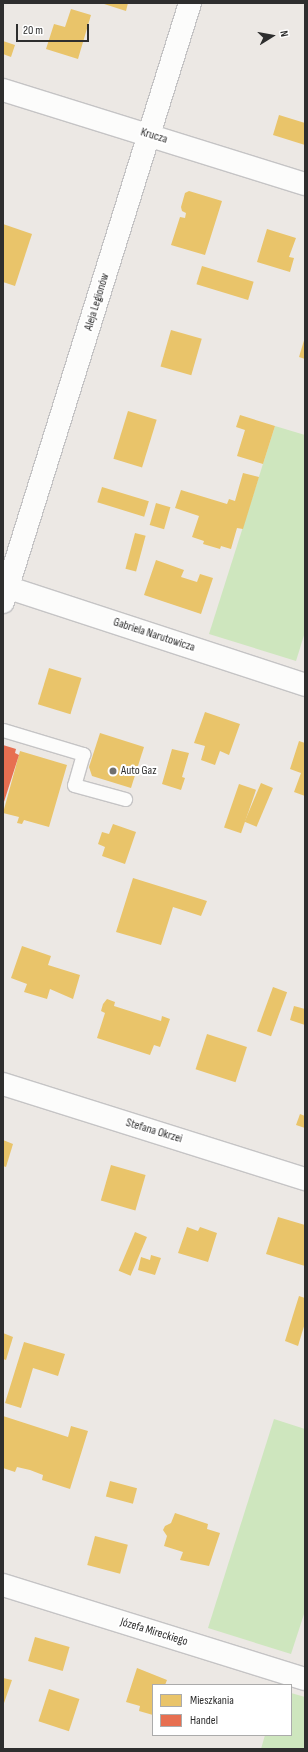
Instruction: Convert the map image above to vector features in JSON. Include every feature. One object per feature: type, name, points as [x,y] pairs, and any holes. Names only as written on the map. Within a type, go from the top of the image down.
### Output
[{"type":"street","name":"Aleja Legionów","points":[[4,592],[150,134],[190,3]]},
{"type":"street","name":"Krucza","points":[[3,90],[150,134],[305,184]]},
{"type":"street","name":"Gabriela Narutowicza","points":[[4,592],[305,685]]},
{"type":"street","name":"Stefana Okrzei","points":[[3,1084],[305,1179]]},
{"type":"street","name":"Józefa Mireckiego","points":[[3,1586],[305,1679]]},
{"type":"lane","points":[[3,730],[83,754],[74,785],[125,799]]},
{"type":"green space","points":[[275,426],[305,435],[305,632],[296,661],[209,634]]},
{"type":"green space","points":[[274,1419],[305,1429],[305,1611],[291,1654],[208,1628]]},
{"type":"green space","points":[[292,1693],[305,1697],[305,1749],[261,1749],[265,1736],[292,1736]]},
{"type":"building: Mieszkania","points":[[101,3],[128,3],[126,11]]},
{"type":"building: Mieszkania","points":[[71,9],[91,15],[78,59],[46,49],[54,24],[65,27]]},
{"type":"building: Mieszkania","points":[[3,41],[15,45],[11,57],[3,54]]},
{"type":"building: Mieszkania","points":[[279,115],[305,123],[305,145],[273,135]]},
{"type":"building: Mieszkania","points":[[189,191],[222,201],[205,255],[171,245],[180,217],[185,218],[186,213],[182,211],[181,207],[185,193]]},
{"type":"building: Mieszkania","points":[[3,224],[32,234],[15,286],[3,282]]},
{"type":"building: Mieszkania","points":[[267,229],[296,238],[289,257],[294,258],[290,272],[257,262]]},
{"type":"building: Mieszkania","points":[[202,266],[254,282],[248,300],[196,284]]},
{"type":"building: Mieszkania","points":[[171,330],[202,339],[191,375],[161,367]]},
{"type":"building: Mieszkania","points":[[305,337],[305,359],[299,357]]},
{"type":"building: Mieszkania","points":[[128,411],[157,420],[142,468],[113,459]]},
{"type":"building: Mieszkania","points":[[240,415],[275,426],[263,464],[237,456],[245,430],[236,427]]},
{"type":"building: Mieszkania","points":[[243,473],[259,477],[243,529],[237,528],[231,549],[221,546],[220,549],[203,544],[204,541],[192,537],[199,516],[175,508],[181,490],[227,504],[229,499],[235,501]]},
{"type":"building: Mieszkania","points":[[102,487],[149,501],[144,517],[97,502]]},
{"type":"building: Mieszkania","points":[[156,503],[170,507],[164,529],[150,525]]},
{"type":"building: Mieszkania","points":[[135,533],[146,536],[136,572],[125,569]]},
{"type":"building: Mieszkania","points":[[156,560],[184,570],[181,577],[197,582],[200,574],[213,578],[201,614],[144,595]]},
{"type":"building: Mieszkania","points":[[49,668],[82,678],[70,714],[38,704]]},
{"type":"building: Mieszkania","points":[[205,712],[240,724],[229,755],[220,751],[215,765],[201,760],[205,746],[194,743]]},
{"type":"building: Mieszkania","points":[[100,733],[144,747],[131,788],[92,776],[89,767]]},
{"type":"building: Mieszkania","points":[[299,741],[305,743],[305,796],[294,792],[301,773],[290,769]]},
{"type":"building: Mieszkania","points":[[172,749],[189,753],[182,777],[185,778],[181,790],[162,784]]},
{"type":"building: Mieszkania","points":[[20,751],[67,765],[49,827],[24,820],[22,824],[17,823],[19,817],[3,813]]},
{"type":"building: Mieszkania","points":[[261,783],[273,788],[257,827],[245,822]]},
{"type":"building: Mieszkania","points":[[239,784],[256,790],[241,833],[224,827]]},
{"type":"building: Mieszkania","points":[[113,824],[136,832],[125,864],[102,856],[105,847],[98,844],[102,832],[109,834]]},
{"type":"building: Mieszkania","points":[[133,878],[207,901],[201,916],[173,907],[161,945],[116,932]]},
{"type":"building: Mieszkania","points":[[22,946],[51,956],[48,965],[80,975],[73,999],[50,989],[47,999],[24,992],[27,984],[11,978]]},
{"type":"building: Mieszkania","points":[[273,987],[287,992],[271,1036],[257,1031]]},
{"type":"building: Mieszkania","points":[[107,999],[115,1002],[114,1006],[161,1021],[162,1016],[170,1019],[160,1047],[154,1045],[150,1055],[97,1038],[105,1013],[101,1011],[103,1004]]},
{"type":"building: Mieszkania","points":[[294,1006],[305,1009],[305,1025],[290,1020]]},
{"type":"building: Mieszkania","points":[[207,1034],[247,1047],[236,1082],[196,1069]]},
{"type":"building: Mieszkania","points":[[300,1114],[305,1116],[305,1128],[296,1125]]},
{"type":"building: Mieszkania","points":[[3,1140],[13,1144],[6,1167],[3,1166]]},
{"type":"building: Mieszkania","points":[[111,1165],[146,1175],[135,1210],[101,1201]]},
{"type":"building: Mieszkania","points":[[278,1217],[305,1225],[305,1266],[266,1254]]},
{"type":"building: Mieszkania","points":[[187,1227],[198,1231],[200,1227],[217,1233],[208,1262],[178,1253]]},
{"type":"building: Mieszkania","points":[[135,1232],[147,1237],[131,1276],[119,1271]]},
{"type":"building: Mieszkania","points":[[151,1255],[161,1258],[155,1275],[138,1270],[141,1257],[150,1260]]},
{"type":"building: Mieszkania","points":[[299,1296],[305,1298],[305,1323],[298,1346],[285,1341]]},
{"type":"building: Mieszkania","points":[[3,1333],[13,1337],[6,1360],[3,1359]]},
{"type":"building: Mieszkania","points":[[24,1342],[65,1354],[58,1376],[33,1368],[21,1408],[5,1403]]},
{"type":"building: Mieszkania","points":[[3,1416],[68,1437],[71,1426],[88,1431],[70,1489],[42,1480],[43,1475],[30,1470],[17,1467],[15,1472],[3,1468]]},
{"type":"building: Mieszkania","points":[[110,1481],[137,1488],[133,1504],[106,1496]]},
{"type":"building: Mieszkania","points":[[175,1513],[208,1524],[207,1529],[220,1533],[209,1566],[180,1560],[183,1552],[164,1546],[167,1536],[163,1530],[165,1526],[171,1523]]},
{"type":"building: Mieszkania","points":[[95,1536],[128,1545],[120,1574],[87,1565]]},
{"type":"building: Mieszkania","points":[[35,1637],[70,1647],[63,1671],[28,1661]]},
{"type":"building: Mieszkania","points":[[137,1668],[167,1680],[165,1684],[152,1684],[152,1715],[139,1711],[140,1706],[126,1702]]},
{"type":"building: Mieszkania","points":[[3,1678],[12,1680],[3,1706]]},
{"type":"building: Mieszkania","points":[[49,1689],[79,1699],[69,1731],[38,1721]]},
{"type":"building: Handel","points":[[3,745],[16,749],[15,753],[19,755],[3,805]]},
{"type":"place","name":"Auto Gaz","points":[[113,771]]}]
